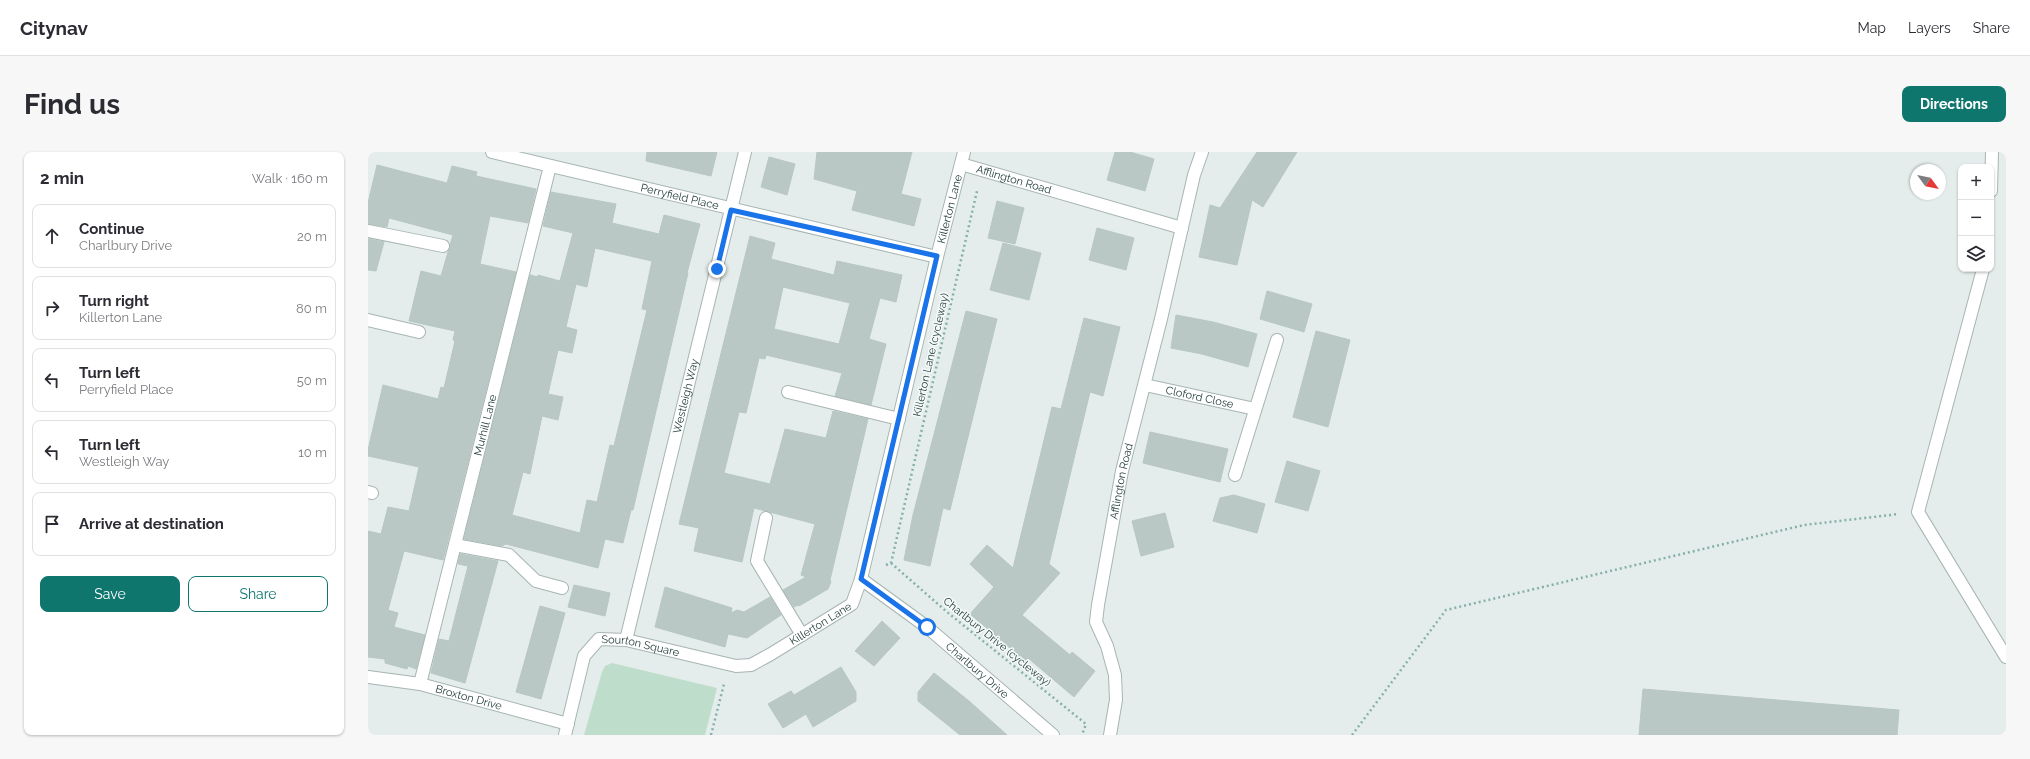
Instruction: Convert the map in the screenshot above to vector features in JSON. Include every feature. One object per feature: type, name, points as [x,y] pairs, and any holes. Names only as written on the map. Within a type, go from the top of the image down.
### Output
[{"type":"street","name":"Perryfield Place","points":[[492,152],[731,210],[937,256]]},
{"type":"street","name":"Westleigh Way","points":[[626,640],[745,152]]},
{"type":"street","name":"Killerton Lane","points":[[733,666],[751,665],[852,604],[861,579],[937,256],[964,152]]},
{"type":"street","name":"Afflington Road","points":[[1110,735],[1116,700],[1115,675],[1107,646],[1096,622],[1098,605],[1122,471],[1145,385],[1194,175],[1202,152]]},
{"type":"street","points":[[1992,152],[1992,164]]},
{"type":"street","name":"Afflington Road","points":[[961,164],[1182,228]]},
{"type":"street","name":"Murhill Lane","points":[[420,684],[550,166]]},
{"type":"street","points":[[368,231],[443,246]]},
{"type":"street","points":[[1982,272],[1918,512],[2006,657]]},
{"type":"street","points":[[368,320],[418,332]]},
{"type":"street","points":[[1235,475],[1277,340]]},
{"type":"street","name":"Cloford Close","points":[[1145,385],[1255,409]]},
{"type":"street","points":[[788,392],[899,419]]},
{"type":"street","points":[[766,518],[757,561],[802,635]]},
{"type":"street","points":[[455,545],[509,555],[536,581],[562,588]]},
{"type":"street","name":"Charlbury Drive","points":[[861,579],[927,627],[1053,735]]},
{"type":"street","name":"Sourton Square","points":[[566,729],[584,656],[599,639],[626,640],[733,666]]},
{"type":"street","name":"Broxton Drive","points":[[368,676],[420,684],[566,729]]},
{"type":"path","name":"Killerton Lane (cycleway)","points":[[891,563],[982,170]]},
{"type":"path","points":[[1352,735],[1446,610],[1804,525],[1918,512]]},
{"type":"path","name":"Charlbury Drive (cycleway)","points":[[891,563],[947,612],[1086,724],[1082,735]]},
{"type":"path","points":[[711,735],[733,666]]},
{"type":"green space","points":[[612,663],[717,688],[705,735],[584,735],[602,672],[605,666]]},
{"type":"building","points":[[647,152],[717,152],[711,176],[646,161]]},
{"type":"building","points":[[817,152],[912,152],[901,194],[921,199],[914,226],[852,210],[857,191],[814,179]]},
{"type":"building","points":[[1115,152],[1130,152],[1154,159],[1145,191],[1107,180]]},
{"type":"building","points":[[1257,152],[1297,152],[1263,207],[1252,200],[1237,265],[1199,257],[1210,205],[1220,208]]},
{"type":"building","points":[[769,157],[795,164],[787,195],[761,187]]},
{"type":"building","points":[[377,165],[447,183],[452,166],[477,172],[476,176],[536,189],[528,223],[490,216],[480,264],[516,272],[443,560],[404,551],[388,610],[398,613],[394,627],[425,635],[416,669],[408,666],[407,669],[385,663],[385,659],[368,657],[368,531],[381,534],[388,507],[409,511],[419,467],[368,456],[368,450],[383,385],[438,399],[441,387],[444,388],[455,341],[453,340],[455,331],[409,321],[421,271],[441,276],[453,235],[389,218],[387,227],[368,224],[368,203]]},
{"type":"building","points":[[551,192],[616,204],[612,223],[659,234],[664,215],[700,224],[687,273],[633,510],[631,510],[623,543],[605,539],[598,568],[506,544],[502,546],[464,539],[530,275],[538,277],[538,275],[560,281],[573,233],[543,226]],"holes":[[[595,248],[652,261],[642,309],[647,310],[614,446],[610,445],[597,502],[587,500],[580,533],[512,515],[523,472],[530,474],[542,416],[558,420],[563,397],[548,394],[558,350],[572,353],[577,330],[566,327],[576,284],[587,287]]]},
{"type":"building","points":[[997,201],[1024,208],[1015,244],[988,238]]},
{"type":"building","points":[[1097,228],[1134,238],[1126,270],[1089,260]]},
{"type":"building","points":[[750,236],[775,243],[771,259],[834,275],[837,261],[902,275],[896,302],[880,298],[869,339],[886,344],[871,405],[835,396],[842,373],[766,355],[765,359],[759,358],[746,413],[739,412],[724,473],[770,484],[785,429],[826,438],[833,411],[868,419],[830,580],[831,582],[828,589],[799,606],[794,607],[783,590],[806,577],[801,575],[815,524],[754,508],[742,562],[694,551],[699,528],[679,524]],"holes":[[[783,287],[850,303],[839,344],[774,329]]]},
{"type":"building","points":[[368,239],[384,242],[376,271],[368,270]]},
{"type":"building","points":[[1003,243],[1041,253],[1029,300],[990,290]]},
{"type":"building","points":[[1267,291],[1312,304],[1304,332],[1260,319]]},
{"type":"building","points":[[966,311],[997,319],[950,510],[943,508],[930,566],[904,560],[913,515]]},
{"type":"building","points":[[1176,315],[1213,322],[1257,334],[1248,367],[1202,354],[1171,348]]},
{"type":"building","points":[[1084,318],[1120,327],[1103,396],[1090,392],[1049,564],[1060,573],[1022,615],[1070,655],[1072,652],[1095,671],[1074,697],[1028,658],[1025,661],[970,614],[994,587],[970,564],[987,545],[1013,568],[1052,407],[1061,409]]},
{"type":"building","points":[[1316,331],[1350,340],[1328,427],[1293,417]]},
{"type":"building","points":[[1150,432],[1228,449],[1220,482],[1143,463]]},
{"type":"building","points":[[1287,461],[1320,471],[1308,511],[1275,502]]},
{"type":"building","points":[[1234,495],[1265,504],[1257,533],[1213,521],[1220,498]]},
{"type":"building","points":[[1165,513],[1174,547],[1141,556],[1132,521]]},
{"type":"building","points":[[460,554],[498,561],[465,683],[431,673],[439,639],[449,641],[468,566],[458,564]]},
{"type":"building","points":[[574,585],[610,593],[605,616],[568,607]]},
{"type":"building","points":[[665,587],[732,608],[731,613],[737,610],[744,612],[770,597],[781,615],[747,638],[728,634],[725,647],[655,627]]},
{"type":"building","points":[[540,606],[565,613],[541,699],[516,692]]},
{"type":"building","points":[[882,621],[900,638],[874,666],[855,651]]},
{"type":"building","points":[[841,667],[856,692],[856,701],[813,727],[806,714],[783,728],[768,704],[791,691],[794,695]]},
{"type":"building","points":[[934,673],[969,701],[1007,735],[960,735],[918,701],[918,692]]},
{"type":"building","points":[[1643,689],[1899,710],[1897,735],[1639,735]]},
{"type":"route","points":[[717,269],[731,210],[937,256],[861,579],[927,627]]}]
